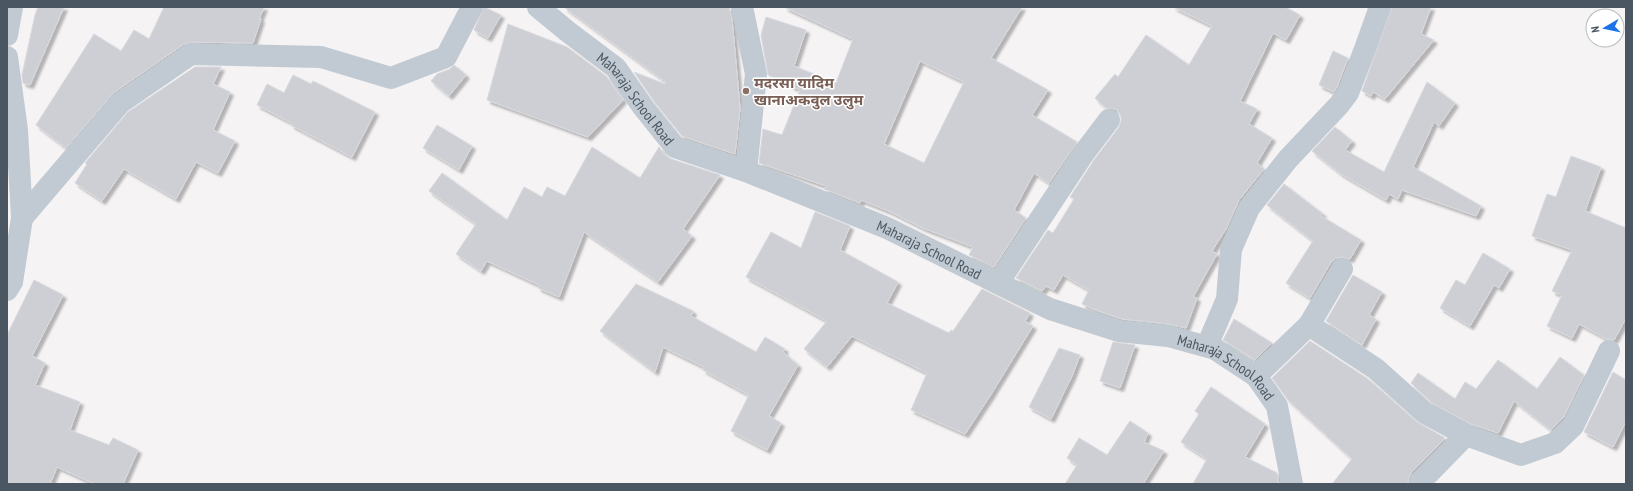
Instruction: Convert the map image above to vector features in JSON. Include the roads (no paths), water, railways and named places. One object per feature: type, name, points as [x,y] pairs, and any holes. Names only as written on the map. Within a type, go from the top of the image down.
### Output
[{"type":"street","points":[[7,35],[12,7]]},
{"type":"street","points":[[22,218],[120,103],[192,54],[321,57],[391,78],[446,57],[472,7]]},
{"type":"street","name":"Maharaja School Road","points":[[538,7],[616,68],[643,107],[675,147],[746,171],[887,228],[1050,309],[1119,331],[1168,336],[1215,349],[1256,376],[1277,406],[1292,484]]},
{"type":"street","points":[[742,7],[756,74],[746,171]]},
{"type":"street","points":[[1207,346],[1227,299],[1231,249],[1249,208],[1288,159],[1339,106],[1348,93],[1380,7]]},
{"type":"street","points":[[7,57],[17,130],[22,218],[12,282],[7,290]]},
{"type":"street","points":[[998,284],[1084,153],[1109,120]]},
{"type":"street","points":[[1256,376],[1309,325],[1342,269]]},
{"type":"street","points":[[1309,325],[1376,369],[1425,413],[1466,435],[1521,455],[1555,443],[1573,426],[1609,351]]},
{"type":"street","points":[[1420,482],[1466,435]]},
{"type":"place","name":"मदरसा यादिम खानाअकवुल उलुम","points":[[746,91]]}]
